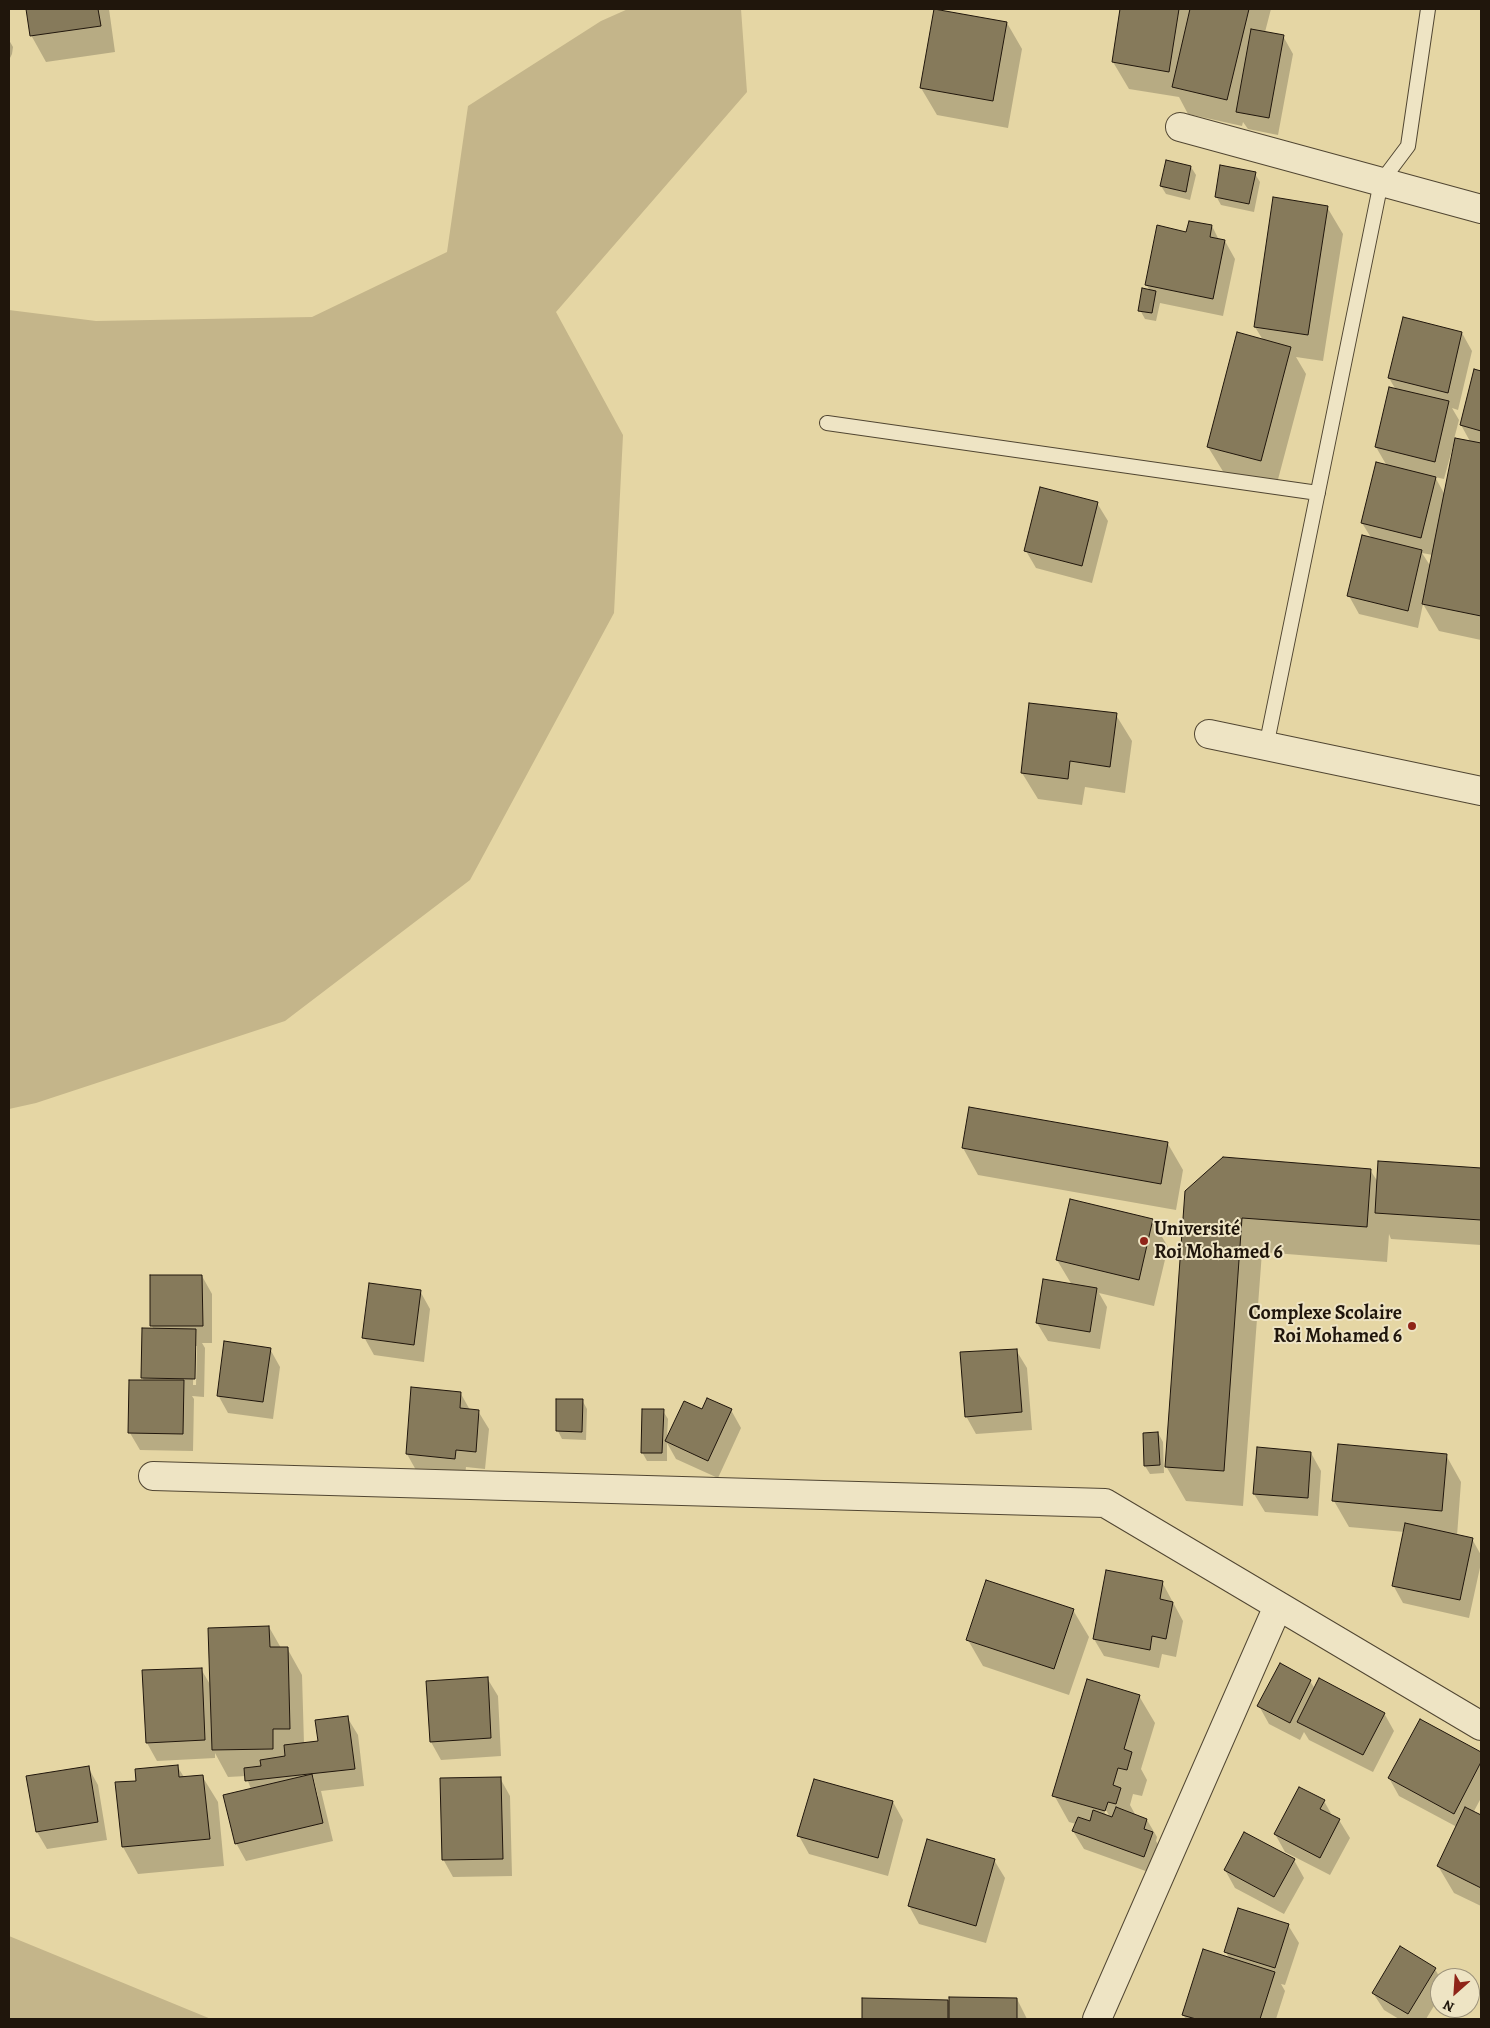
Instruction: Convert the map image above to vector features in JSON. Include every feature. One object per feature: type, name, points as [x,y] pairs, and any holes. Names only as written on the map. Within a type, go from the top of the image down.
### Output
[{"type":"street","points":[[1180,127],[1481,209]]},
{"type":"street","points":[[1209,734],[1481,791]]},
{"type":"street","points":[[153,1476],[1105,1503],[1481,1726]]},
{"type":"street","points":[[1097,2019],[1278,1606]]},
{"type":"lane","points":[[1266,746],[1381,182],[1408,146],[1428,9]]},
{"type":"lane","points":[[827,424],[1318,493]]},
{"type":"shaded area","points":[[628,9],[741,9],[747,92],[556,312],[623,435],[614,613],[470,880],[285,1021],[36,1103],[9,1109],[9,310],[96,321],[312,317],[447,252],[468,106],[601,21]]},
{"type":"shaded area","points":[[9,1936],[211,2019],[9,2019]]},
{"type":"building","points":[[26,9],[98,9],[101,26],[30,36]]},
{"type":"building","points":[[934,9],[1007,22],[993,101],[920,88]]},
{"type":"building","points":[[1120,9],[1179,9],[1169,72],[1112,62]]},
{"type":"building","points":[[1190,9],[1249,9],[1227,100],[1172,87]]},
{"type":"building","points":[[1251,29],[1284,35],[1269,118],[1236,112]]},
{"type":"building","points":[[1166,160],[1191,166],[1186,192],[1160,186]]},
{"type":"building","points":[[1220,165],[1256,172],[1249,204],[1215,197]]},
{"type":"building","points":[[1273,197],[1328,206],[1308,335],[1254,327]]},
{"type":"building","points":[[1189,221],[1212,225],[1210,237],[1225,240],[1213,299],[1145,285],[1157,225],[1186,232]]},
{"type":"building","points":[[1142,288],[1156,291],[1152,313],[1138,311]]},
{"type":"building","points":[[1403,317],[1462,332],[1448,393],[1388,378]]},
{"type":"building","points":[[1237,332],[1291,347],[1261,461],[1207,447]]},
{"type":"building","points":[[1474,369],[1481,371],[1481,431],[1460,425]]},
{"type":"building","points":[[1389,387],[1449,401],[1435,462],[1375,447]]},
{"type":"building","points":[[1455,438],[1481,443],[1481,616],[1422,604]]},
{"type":"building","points":[[1376,462],[1436,477],[1421,538],[1361,523]]},
{"type":"building","points":[[1040,487],[1098,502],[1082,566],[1024,551]]},
{"type":"building","points":[[1362,535],[1422,550],[1408,611],[1347,596]]},
{"type":"building","points":[[1029,703],[1117,713],[1110,767],[1070,761],[1068,779],[1021,773]]},
{"type":"building","points":[[969,1107],[1168,1142],[1161,1184],[962,1148]]},
{"type":"building","points":[[1223,1157],[1371,1169],[1367,1227],[1242,1218],[1224,1471],[1165,1467],[1185,1191]]},
{"type":"building","points":[[1378,1161],[1481,1168],[1481,1220],[1375,1213]]},
{"type":"building","points":[[1070,1199],[1153,1219],[1139,1280],[1056,1260]]},
{"type":"building","points":[[150,1275],[202,1275],[203,1326],[150,1326]]},
{"type":"building","points":[[1043,1279],[1097,1288],[1090,1332],[1036,1323]]},
{"type":"building","points":[[369,1283],[421,1290],[414,1345],[362,1338]]},
{"type":"building","points":[[142,1328],[196,1329],[195,1379],[141,1378]]},
{"type":"building","points":[[224,1341],[271,1348],[263,1402],[217,1396]]},
{"type":"building","points":[[1017,1349],[1022,1412],[965,1417],[960,1352]]},
{"type":"building","points":[[129,1380],[184,1380],[183,1434],[128,1433]]},
{"type":"building","points":[[411,1387],[461,1392],[460,1408],[479,1410],[476,1452],[456,1450],[455,1459],[406,1454]]},
{"type":"building","points":[[707,1398],[732,1409],[708,1461],[665,1441],[684,1401],[702,1409]]},
{"type":"building","points":[[556,1399],[583,1399],[582,1432],[556,1431]]},
{"type":"building","points":[[642,1409],[664,1409],[662,1453],[641,1453]]},
{"type":"building","points":[[1158,1432],[1160,1465],[1144,1466],[1143,1433]]},
{"type":"building","points":[[1338,1444],[1447,1454],[1442,1511],[1332,1501]]},
{"type":"building","points":[[1257,1447],[1311,1452],[1308,1498],[1253,1494]]},
{"type":"building","points":[[1405,1523],[1473,1538],[1460,1600],[1392,1586]]},
{"type":"building","points":[[1106,1570],[1163,1581],[1160,1599],[1173,1602],[1166,1639],[1152,1636],[1150,1650],[1093,1639]]},
{"type":"building","points":[[986,1580],[1074,1609],[1054,1669],[966,1640]]},
{"type":"building","points":[[269,1626],[270,1647],[288,1647],[290,1729],[273,1729],[273,1749],[212,1750],[208,1628]]},
{"type":"building","points":[[1280,1663],[1311,1680],[1290,1723],[1257,1706]]},
{"type":"building","points":[[202,1668],[205,1740],[146,1743],[142,1670]]},
{"type":"building","points":[[488,1677],[491,1738],[430,1742],[426,1681]]},
{"type":"building","points":[[1319,1678],[1385,1713],[1363,1755],[1297,1722]]},
{"type":"building","points":[[1087,1679],[1140,1695],[1124,1749],[1132,1752],[1127,1770],[1118,1768],[1113,1785],[1121,1788],[1116,1804],[1108,1802],[1105,1811],[1052,1796]]},
{"type":"building","points":[[348,1716],[355,1769],[245,1781],[244,1768],[261,1766],[260,1760],[285,1756],[284,1745],[318,1741],[315,1720]]},
{"type":"building","points":[[1420,1719],[1481,1752],[1481,1762],[1454,1814],[1388,1778]]},
{"type":"building","points":[[178,1765],[179,1777],[203,1775],[210,1839],[122,1847],[115,1782],[136,1781],[135,1769]]},
{"type":"building","points":[[89,1766],[98,1822],[36,1832],[26,1776]]},
{"type":"building","points":[[312,1774],[323,1823],[235,1844],[223,1795]]},
{"type":"building","points":[[501,1777],[503,1859],[442,1860],[440,1778]]},
{"type":"building","points":[[814,1779],[893,1801],[878,1858],[797,1836]]},
{"type":"building","points":[[1299,1787],[1325,1800],[1320,1809],[1340,1819],[1320,1858],[1274,1834]]},
{"type":"building","points":[[1116,1807],[1147,1819],[1144,1829],[1153,1832],[1144,1857],[1072,1831],[1078,1817],[1090,1821],[1093,1810],[1112,1817]]},
{"type":"building","points":[[1465,1807],[1481,1815],[1481,1888],[1437,1866]]},
{"type":"building","points":[[1244,1832],[1295,1859],[1274,1897],[1224,1870]]},
{"type":"building","points":[[927,1839],[995,1859],[976,1926],[908,1906]]},
{"type":"building","points":[[1238,1908],[1289,1924],[1275,1968],[1224,1952]]},
{"type":"building","points":[[1400,1946],[1436,1968],[1430,1968],[1430,1978],[1408,2014],[1372,1993]]},
{"type":"building","points":[[1203,1949],[1275,1972],[1260,2019],[1196,2019],[1182,2015]]},
{"type":"building","points":[[949,1997],[1017,1998],[1017,2019],[949,2019]]},
{"type":"building","points":[[862,1998],[948,2000],[948,2019],[862,2019]]},
{"type":"place","name":"Université Roi Mohamed 6","points":[[1144,1241]]},
{"type":"place","name":"Complexe Scolaire Roi Mohamed 6","points":[[1412,1326]]}]
